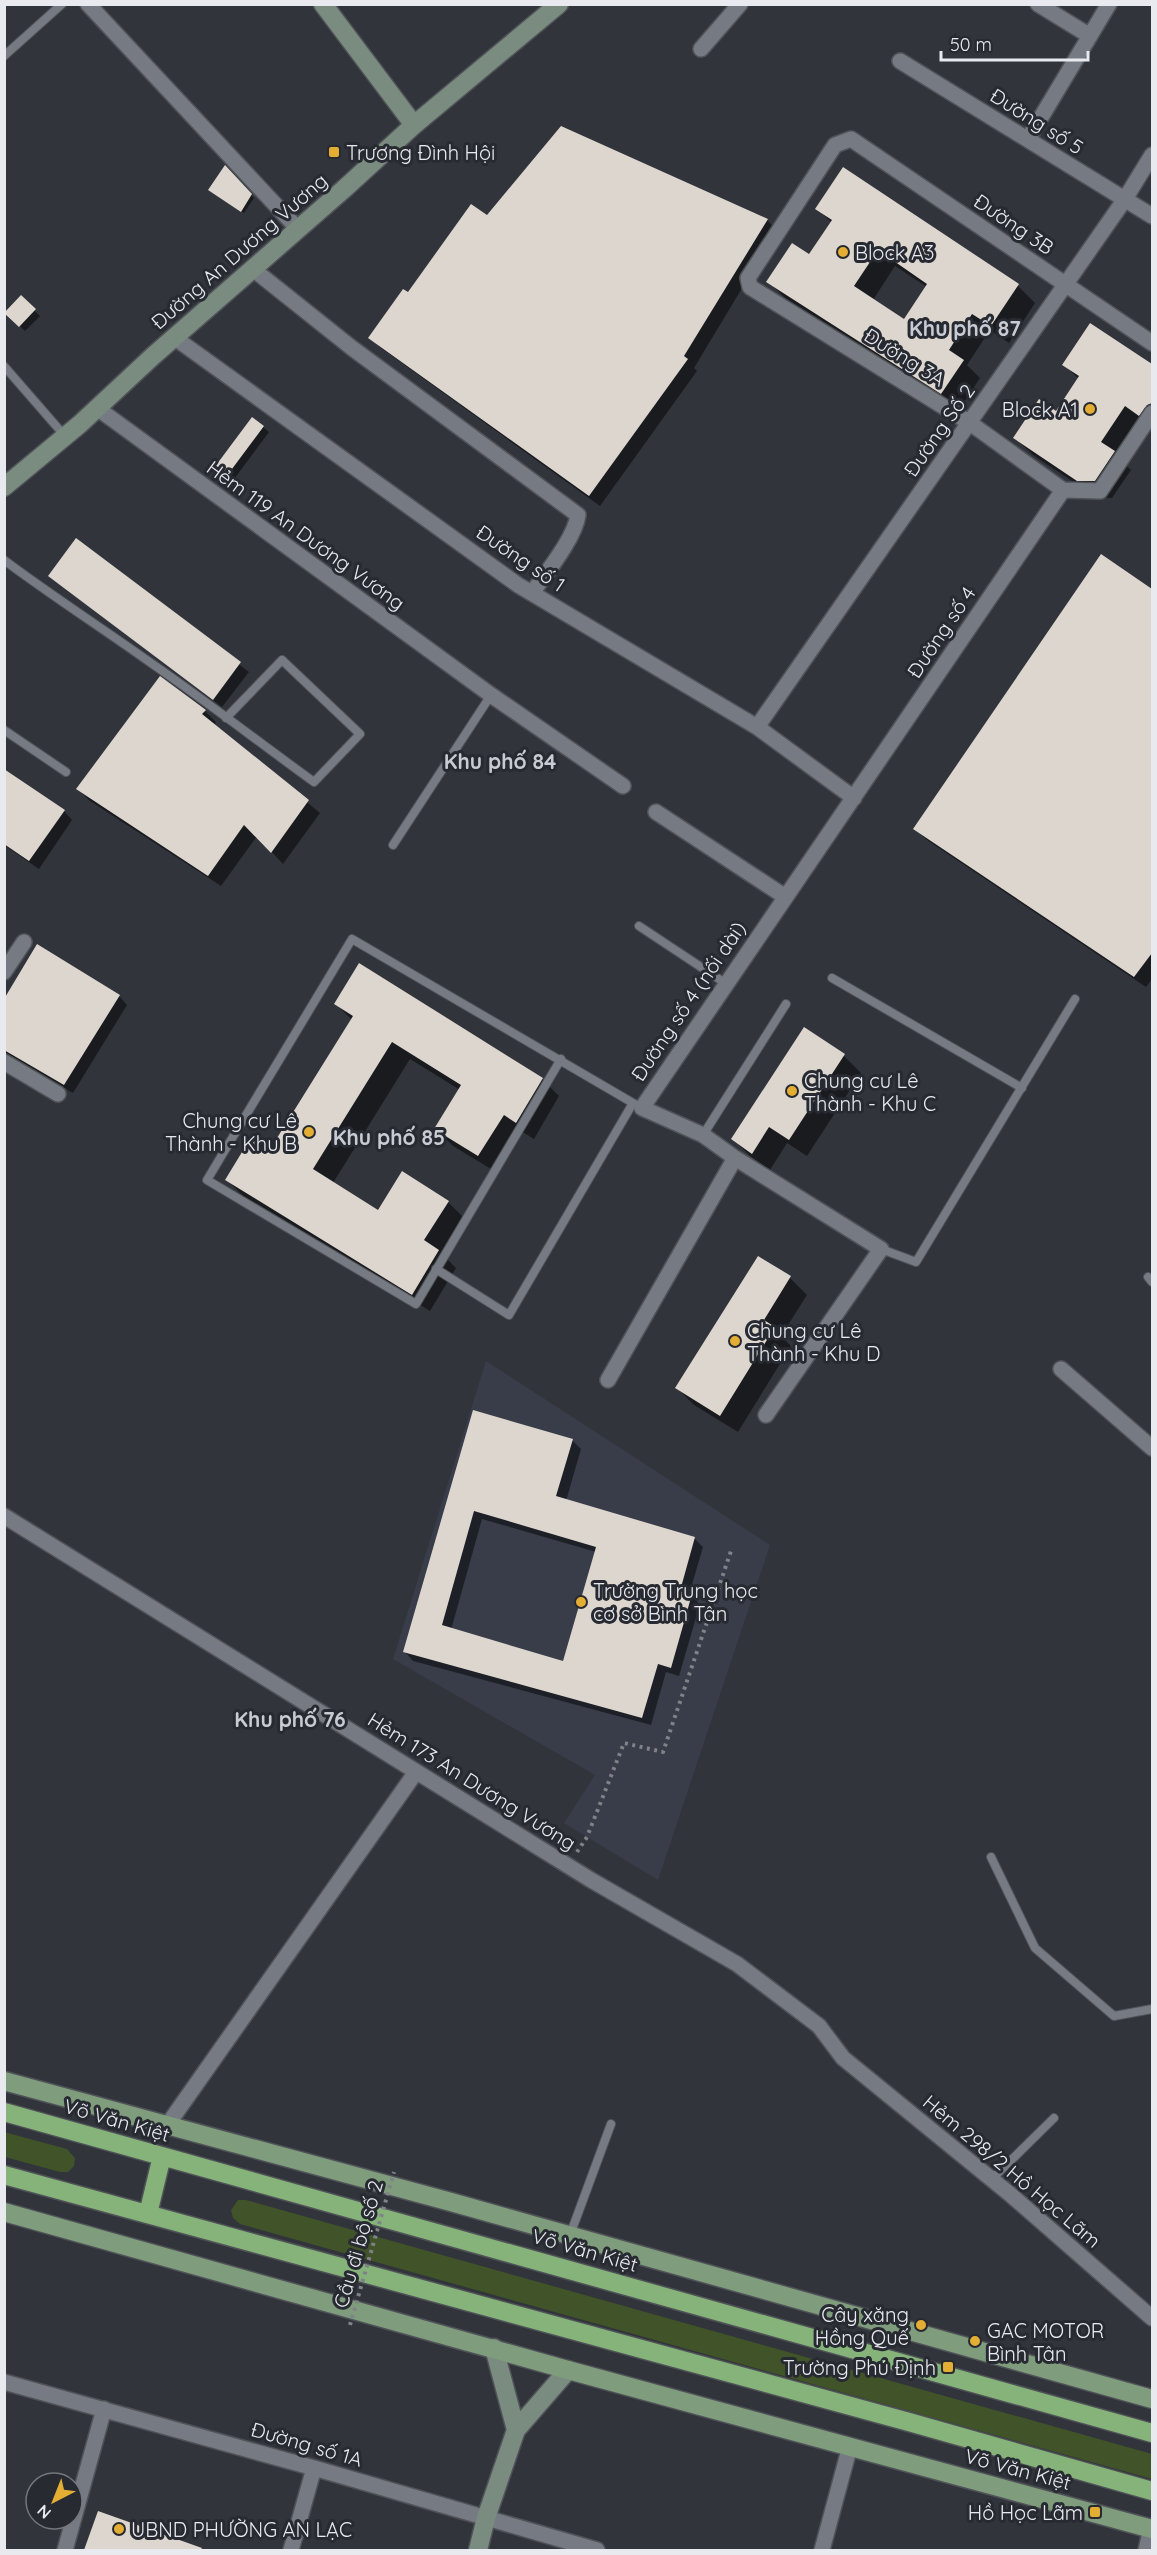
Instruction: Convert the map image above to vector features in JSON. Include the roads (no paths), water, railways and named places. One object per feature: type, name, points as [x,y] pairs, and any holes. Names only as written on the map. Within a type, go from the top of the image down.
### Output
[{"type":"highway","name":"Võ Văn Kiệt","points":[[4,2112],[1152,2433]]},
{"type":"highway","points":[[148,2214],[162,2156]]},
{"type":"highway","name":"Võ Văn Kiệt","points":[[4,2175],[1152,2491]]},
{"type":"main road","points":[[323,4],[414,125]]},
{"type":"main road","name":"Đường An Dương Vương","points":[[4,487],[97,408],[414,125],[559,4]]},
{"type":"main road","name":"Võ Văn Kiệt","points":[[4,2081],[166,2127],[570,2235],[1152,2399]]},
{"type":"main road","name":"Võ Văn Kiệt","points":[[4,2212],[568,2370],[850,2445],[1151,2529]]},
{"type":"main road","points":[[494,2348],[516,2430]]},
{"type":"main road","points":[[478,2550],[486,2518],[516,2430],[568,2370]]},
{"type":"street","points":[[88,4],[297,229]]},
{"type":"street","points":[[1038,4],[1090,36]]},
{"type":"street","points":[[1028,139],[1109,4]]},
{"type":"street","points":[[700,49],[739,5]]},
{"type":"street","name":"Đường số 5","points":[[900,61],[1152,216]]},
{"type":"street","name":"Đường 3B","points":[[750,287],[748,278],[835,145],[851,140],[1152,343]]},
{"type":"street","name":"Đường Số 2","points":[[757,727],[1125,199],[1152,155]]},
{"type":"street","points":[[253,269],[352,348],[578,515],[566,543],[532,593]]},
{"type":"street","name":"Đường 3A","points":[[750,287],[970,423],[1063,490]]},
{"type":"street","name":"Đường số 1","points":[[176,338],[532,593],[757,727],[854,798]]},
{"type":"street","name":"Hẻm 119 An Dương Vương","points":[[97,408],[491,695],[623,786]]},
{"type":"street","points":[[1063,490],[1100,490],[1152,413]]},
{"type":"street","name":"Đường số 4","points":[[854,798],[1063,490]]},
{"type":"street","name":"Đường số 4 (nối dài)","points":[[854,798],[637,1105],[703,1135],[735,1158],[881,1249]]},
{"type":"street","points":[[656,812],[784,896]]},
{"type":"street","points":[[4,972],[24,942]]},
{"type":"street","points":[[4,1062],[58,1094]]},
{"type":"street","points":[[608,1380],[735,1158]]},
{"type":"street","points":[[766,1415],[881,1249]]},
{"type":"street","points":[[1061,1369],[1152,1448]]},
{"type":"street","name":"Hẻm 173 An Dương Vương","points":[[4,1516],[416,1772],[737,1964],[819,2026],[843,2058]]},
{"type":"street","points":[[166,2127],[416,1772]]},
{"type":"street","name":"Hẻm 298/2 Hồ Học Lãm","points":[[843,2058],[992,2180],[1152,2318]]},
{"type":"street","name":"Đường số 1A","points":[[4,2382],[597,2550]]},
{"type":"street","points":[[65,2550],[104,2409]]},
{"type":"street","points":[[822,2550],[850,2445]]},
{"type":"street","points":[[291,2550],[314,2468]]},
{"type":"street","points":[[1146,2550],[1151,2529]]},
{"type":"lane","points":[[4,56],[62,4]]},
{"type":"lane","points":[[4,366],[64,435]]},
{"type":"lane","points":[[4,560],[47,593],[151,663],[226,718],[314,782],[360,734],[282,660],[226,718]]},
{"type":"lane","points":[[393,845],[491,695]]},
{"type":"lane","points":[[4,729],[66,772]]},
{"type":"lane","points":[[639,926],[725,983]]},
{"type":"lane","points":[[436,1269],[508,1315],[637,1105],[561,1059],[352,939],[207,1180],[416,1304],[436,1269],[561,1059]]},
{"type":"lane","points":[[832,978],[1022,1088]]},
{"type":"lane","points":[[881,1249],[916,1262],[1075,999]]},
{"type":"lane","points":[[703,1135],[786,1004]]},
{"type":"lane","points":[[991,1857],[1035,1948],[1114,2016],[1152,2009]]},
{"type":"lane","points":[[992,2180],[1054,2118]]},
{"type":"lane","points":[[570,2235],[611,2124]]},
{"type":"place","name":"Trương Đình Hội","points":[[334,152]]},
{"type":"place","name":"Block A3","points":[[843,252]]},
{"type":"place","name":"Block A1","points":[[1090,409]]},
{"type":"place","name":"Chung cư Lê Thành - Khu C","points":[[792,1091]]},
{"type":"place","name":"Chung cư Lê Thành - Khu B","points":[[309,1132]]},
{"type":"place","name":"Chung cư Lê Thành - Khu D","points":[[735,1341]]},
{"type":"place","name":"Trường Trung học cơ sở Bình Tân","points":[[581,1602]]},
{"type":"place","name":"Cây xăng Hồng Quế","points":[[921,2325]]},
{"type":"place","name":"GAC MOTOR Bình Tân","points":[[975,2341]]},
{"type":"place","name":"Trường Phú Định","points":[[948,2367]]},
{"type":"place","name":"Hồ Học Lãm","points":[[1095,2512]]},
{"type":"place","name":"UBND PHƯỜNG AN LẠC","points":[[119,2529]]},
{"type":"district","name":"Khu phố 87","points":[[965,328]]},
{"type":"district","name":"Khu phố 84","points":[[500,761]]},
{"type":"district","name":"Khu phố 85","points":[[389,1137]]},
{"type":"district","name":"Khu phố 76","points":[[290,1719]]}]
